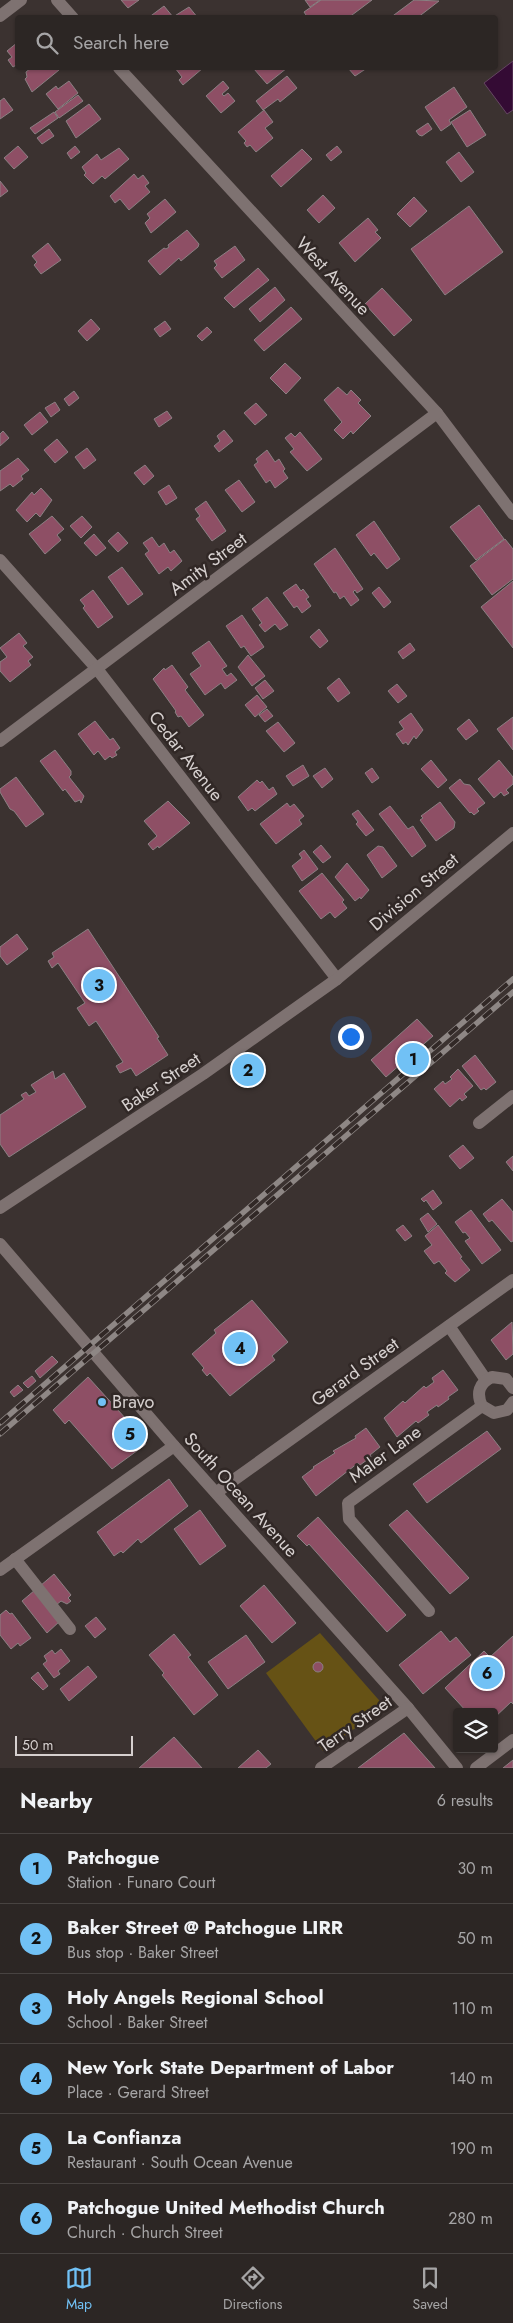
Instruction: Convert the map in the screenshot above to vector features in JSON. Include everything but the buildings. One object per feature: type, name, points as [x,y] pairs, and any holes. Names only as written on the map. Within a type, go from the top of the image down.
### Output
[{"type":"street","points":[[0,16],[21,0]]},
{"type":"street","points":[[57,0],[70,15]]},
{"type":"street","name":"West Avenue","points":[[121,70],[437,413],[513,514]]},
{"type":"street","name":"Amity Street","points":[[0,741],[437,413]]},
{"type":"street","name":"Cedar Avenue","points":[[0,560],[97,669],[337,979]]},
{"type":"street","name":"Division Street","points":[[337,979],[513,833]]},
{"type":"street","name":"Baker Street","points":[[0,1208],[228,1058],[337,979]]},
{"type":"street","points":[[479,1123],[513,1096]]},
{"type":"street","name":"South Ocean Avenue","points":[[0,1244],[174,1446],[408,1708],[457,1768]]},
{"type":"street","name":"Gerard Street","points":[[217,1492],[513,1280]]},
{"type":"street","points":[[449,1326],[486,1380]]},
{"type":"street","points":[[511,1410],[494,1413],[482,1406],[478,1392],[486,1380],[500,1377],[512,1385]]},
{"type":"street","name":"Maler Lane","points":[[429,1611],[349,1518],[348,1503],[482,1406]]},
{"type":"street","points":[[0,1570],[174,1446]]},
{"type":"street","points":[[15,1559],[70,1629]]},
{"type":"street","name":"Terry Street","points":[[321,1768],[408,1708]]},
{"type":"street","points":[[476,1768],[513,1740]]},
{"type":"shaded area","points":[[513,61],[513,110],[507,114],[484,83]]},
{"type":"shaded area","points":[[320,1633],[385,1707],[323,1751],[266,1673]]},
{"type":"railway","points":[[0,1423],[513,979]]},
{"type":"railway","points":[[0,1434],[513,992]]},
{"type":"place","name":"Holy Angels Regional School","points":[[99,985]]},
{"type":"place","name":"Patchogue","points":[[413,1059]]},
{"type":"place","name":"Baker Street @ Patchogue LIRR","points":[[248,1070]]},
{"type":"place","name":"New York State Department of Labor","points":[[240,1348]]},
{"type":"place","name":"Bravo","points":[[102,1402]]},
{"type":"place","name":"La Confianza","points":[[130,1434]]},
{"type":"place","name":"Patchogue United Methodist Church","points":[[487,1673]]}]
